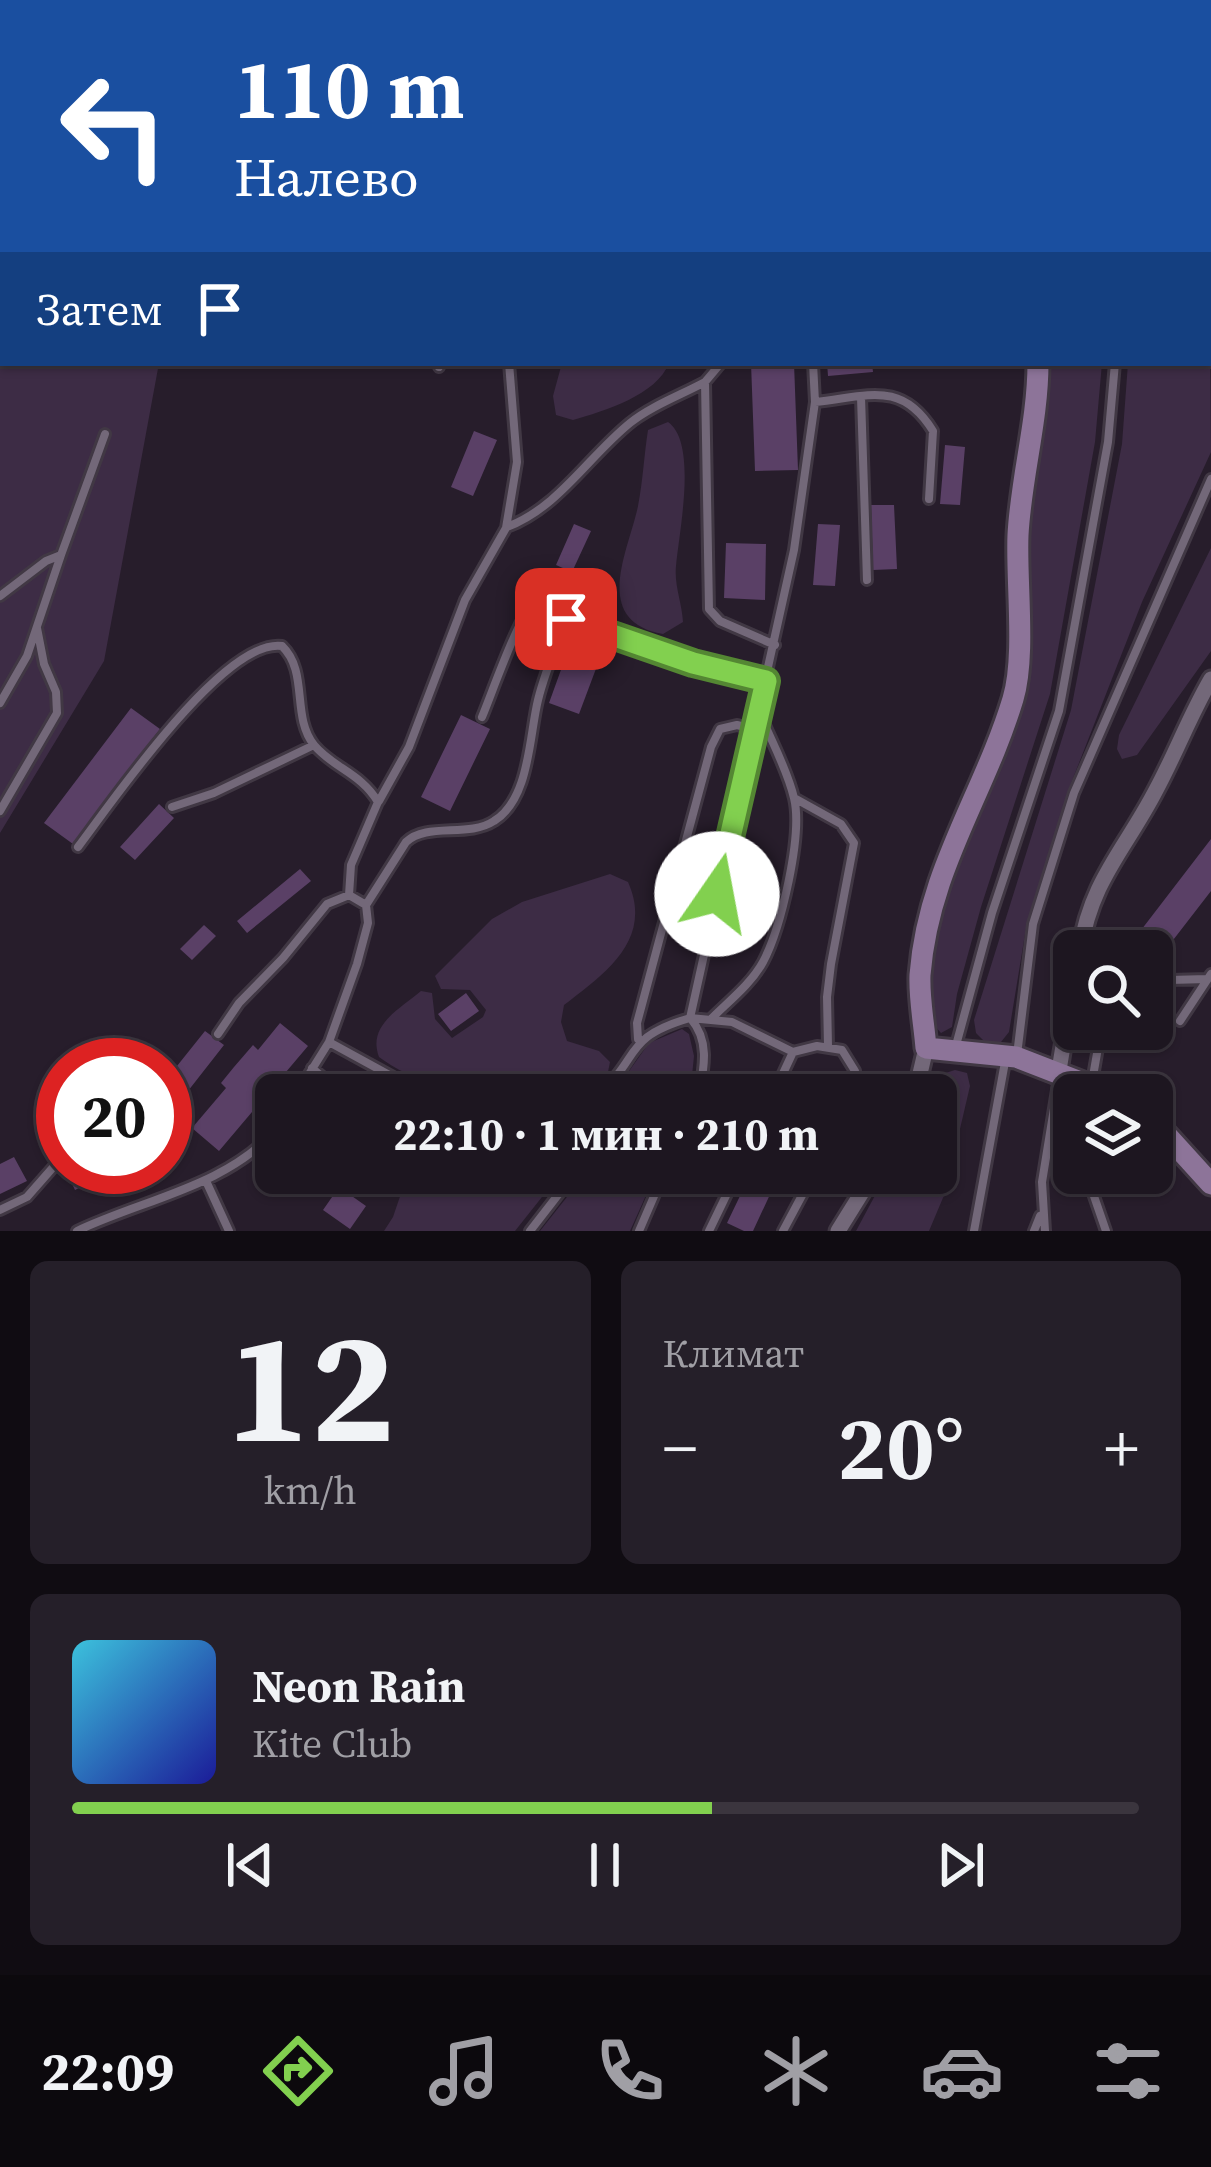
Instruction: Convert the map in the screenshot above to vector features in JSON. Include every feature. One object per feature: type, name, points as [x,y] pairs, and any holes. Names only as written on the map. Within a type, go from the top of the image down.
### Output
[{"type":"main road","points":[[1038,366],[1038,398],[1018,531],[1017,682],[955,837],[927,926],[920,977],[926,1048],[1011,1056],[1053,1075]]},
{"type":"main road","points":[[1173,1135],[1204,1158],[1211,1184]]},
{"type":"street","points":[[1084,930],[1089,906],[1160,784],[1187,719],[1211,679]]},
{"type":"street","points":[[920,1074],[926,1048]]},
{"type":"street","points":[[838,1231],[861,1194]]},
{"type":"lane","points":[[349,896],[351,865],[378,802],[410,747],[465,600],[506,528],[517,462],[508,366]]},
{"type":"lane","points":[[506,528],[544,510],[635,418],[706,382],[719,366]]},
{"type":"lane","points":[[690,1018],[794,550],[815,402],[814,366]]},
{"type":"lane","points":[[956,1050],[992,913],[1059,711],[1108,442],[1114,366]]},
{"type":"lane","points":[[706,382],[709,609],[719,621],[775,645]]},
{"type":"lane","points":[[815,402],[892,394],[906,401],[929,424],[934,438],[929,499]]},
{"type":"lane","points":[[861,397],[867,580]]},
{"type":"lane","points":[[0,703],[26,656],[104,434]]},
{"type":"lane","points":[[974,1231],[1033,924],[1074,793],[1211,479]]},
{"type":"lane","points":[[0,596],[61,555]]},
{"type":"lane","points":[[308,1074],[328,1042],[365,940],[366,905],[414,834],[478,828],[499,819],[516,796],[537,702],[571,591],[547,586],[531,601],[482,717]]},
{"type":"lane","points":[[566,619],[693,663],[766,681]]},
{"type":"lane","points":[[0,811],[58,713],[37,626]]},
{"type":"lane","points":[[78,847],[175,718],[257,648],[282,646],[293,657],[314,745],[369,787],[378,802]]},
{"type":"lane","points":[[712,1018],[764,960],[790,875],[796,836],[795,799],[758,709]]},
{"type":"lane","points":[[638,1041],[637,1023],[711,747],[720,729],[737,725],[753,729]]},
{"type":"lane","points":[[172,807],[214,793],[314,745]]},
{"type":"lane","points":[[795,799],[842,824],[854,843],[826,997],[828,1046]]},
{"type":"lane","points":[[218,1034],[238,1003],[327,904],[349,896],[366,905]]},
{"type":"lane","points":[[1173,980],[1209,976]]},
{"type":"lane","points":[[1180,1021],[1209,976]]},
{"type":"lane","points":[[690,1018],[702,1032],[702,1074]]},
{"type":"lane","points":[[618,1074],[638,1041],[660,1027],[690,1018],[732,1022],[793,1052],[828,1046],[842,1050],[851,1059],[854,1074]]},
{"type":"lane","points":[[328,1042],[387,1074]]},
{"type":"lane","points":[[783,1074],[793,1052]]},
{"type":"lane","points":[[312,1068],[319,1074]]},
{"type":"lane","points":[[1045,1231],[1041,1215],[1045,1150],[1053,1109]]},
{"type":"lane","points":[[77,1231],[206,1180],[255,1150]]},
{"type":"lane","points":[[206,1180],[229,1231]]},
{"type":"lane","points":[[0,1210],[27,1197],[36,1187]]},
{"type":"lane","points":[[530,1231],[559,1194]]},
{"type":"lane","points":[[639,1231],[655,1194]]},
{"type":"lane","points":[[712,1230],[727,1194]]},
{"type":"lane","points":[[783,1231],[803,1194]]},
{"type":"lane","points":[[1093,1194],[1106,1231]]},
{"type":"lane","points":[[1034,1231],[1041,1215]]},
{"type":"shaded area","points":[[0,366],[158,366],[104,661],[0,833]]},
{"type":"shaded area","points":[[561,366],[667,366],[642,393],[573,420],[556,415],[553,396]]},
{"type":"shaded area","points":[[1049,366],[1102,366],[1095,442],[1050,694],[981,907],[952,1027],[941,1033],[930,1012],[928,982],[934,945],[957,864],[1027,685],[1030,537]]},
{"type":"shaded area","points":[[1128,366],[1210,366],[1211,452],[1142,602],[1070,786],[1026,928],[1009,1032],[1001,1042],[985,1042],[976,1033],[974,1020],[1071,710],[1122,444]]},
{"type":"shaded area","points":[[668,422],[677,433],[685,468],[676,573],[683,622],[663,634],[641,627],[627,615],[620,582],[638,506],[648,430]]},
{"type":"shaded area","points":[[1211,548],[1211,651],[1137,755],[1122,759],[1117,749],[1119,735]]},
{"type":"shaded area","points":[[610,874],[628,882],[635,921],[630,938],[609,968],[564,1005],[561,1022],[567,1041],[599,1051],[610,1062],[608,1072],[409,1074],[379,1057],[376,1046],[381,1027],[421,991],[432,993],[435,1019],[452,1038],[483,1017],[486,1010],[470,990],[441,989],[435,976],[492,919],[522,902]]},
{"type":"shaded area","points":[[682,1029],[689,1034],[692,1074],[627,1074],[649,1043]]},
{"type":"shaded area","points":[[967,1073],[970,1086],[957,1142],[957,1074],[942,1074]]},
{"type":"shaded area","points":[[401,1194],[544,1194],[515,1231],[384,1231]]},
{"type":"shaded area","points":[[569,1194],[647,1194],[630,1231],[540,1231]]},
{"type":"shaded area","points":[[876,1194],[945,1194],[929,1231],[856,1231]]},
{"type":"building","points":[[751,366],[794,366],[798,470],[755,471]]},
{"type":"building","points":[[827,366],[872,366],[873,372],[828,376]]},
{"type":"building","points":[[474,431],[497,440],[473,496],[451,487]]},
{"type":"building","points":[[945,445],[965,447],[960,505],[940,504]]},
{"type":"building","points":[[871,505],[894,505],[897,569],[873,570]]},
{"type":"building","points":[[574,524],[591,531],[572,572],[556,565]]},
{"type":"building","points":[[818,524],[840,525],[835,586],[813,585]]},
{"type":"building","points":[[726,543],[766,544],[765,600],[724,598]]},
{"type":"building","points":[[575,631],[606,642],[579,714],[549,703]]},
{"type":"building","points":[[131,708],[160,729],[73,844],[44,823]]},
{"type":"building","points":[[461,715],[490,729],[450,811],[421,797]]},
{"type":"building","points":[[159,804],[174,818],[135,860],[120,847]]},
{"type":"building","points":[[1211,839],[1211,891],[1173,940],[1173,930],[1141,930]]},
{"type":"building","points":[[300,869],[311,881],[247,933],[237,921]]},
{"type":"building","points":[[204,925],[216,936],[192,960],[180,949]]},
{"type":"building","points":[[466,993],[479,1011],[451,1031],[438,1014]]},
{"type":"building","points":[[280,1023],[308,1046],[284,1074],[255,1074],[255,1109],[219,1151],[192,1128],[226,1088],[221,1083],[234,1067],[253,1045],[258,1050]]},
{"type":"building","points":[[205,1031],[224,1045],[192,1086],[192,1047]]},
{"type":"building","points":[[14,1157],[27,1181],[0,1194],[0,1164]]},
{"type":"building","points":[[334,1194],[349,1194],[366,1206],[350,1229],[323,1210]]},
{"type":"building","points":[[741,1194],[770,1194],[753,1231],[727,1223]]},
{"type":"route","points":[[566,619],[693,663],[766,681],[717,894]]}]
